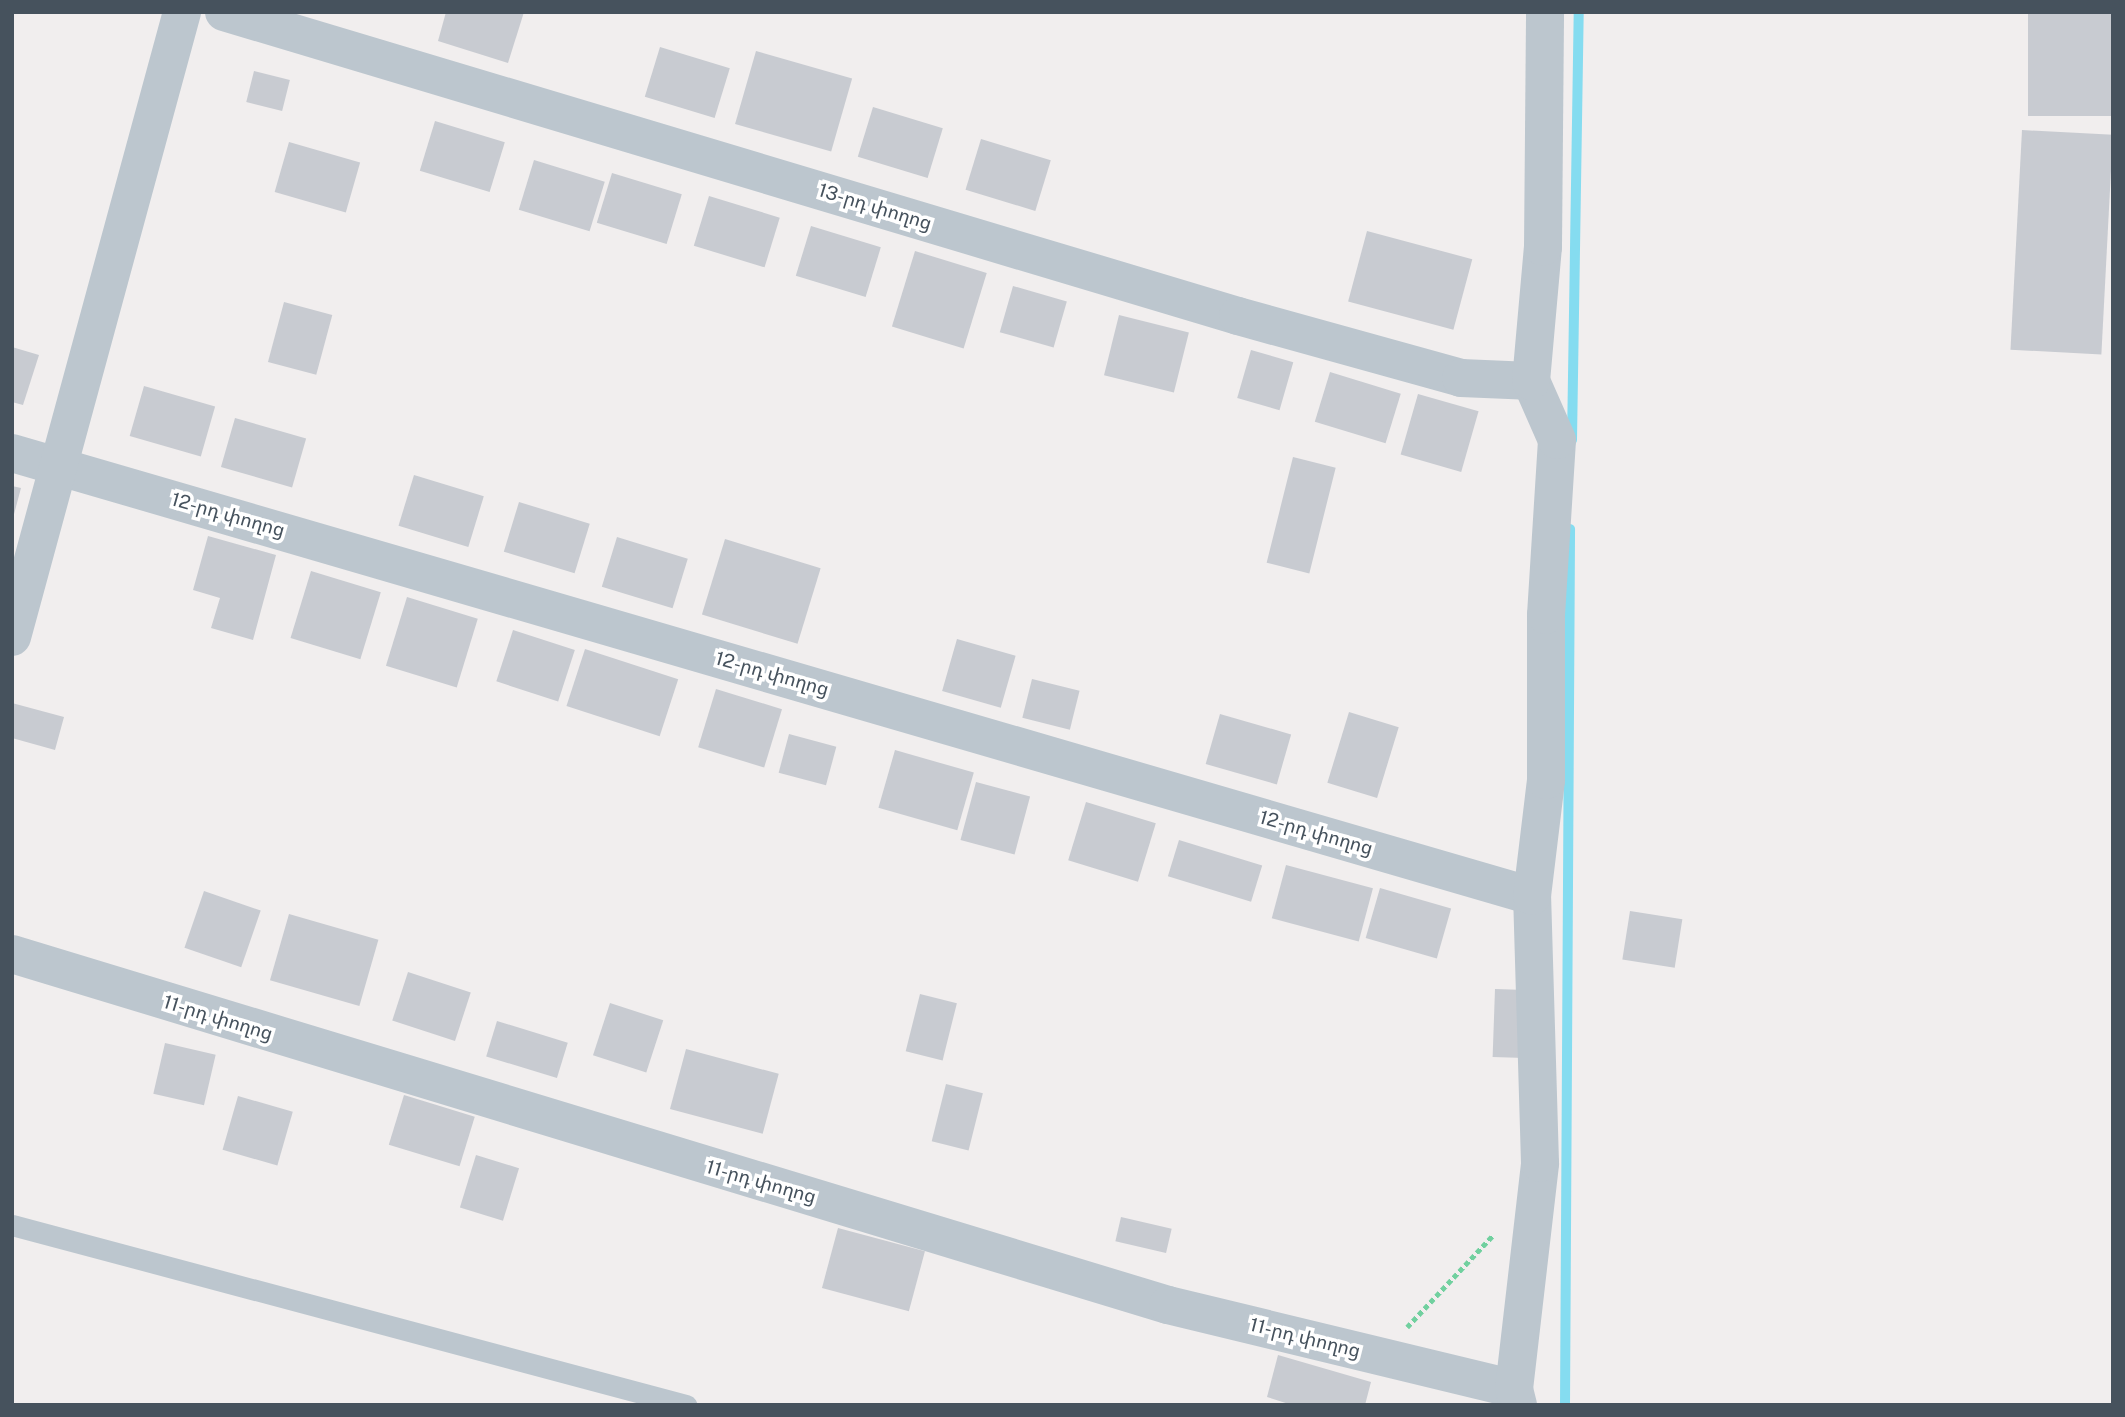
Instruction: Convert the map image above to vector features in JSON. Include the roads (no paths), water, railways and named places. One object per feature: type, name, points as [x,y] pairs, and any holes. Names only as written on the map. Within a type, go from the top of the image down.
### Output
[{"type":"street","points":[[12,637],[182,12]]},
{"type":"street","name":"13-րդ փողոց","points":[[224,12],[1238,316],[1461,378],[1531,381]]},
{"type":"street","points":[[1516,1397],[1540,1163],[1532,896],[1546,780],[1546,615],[1557,440],[1531,381],[1543,247],[1545,12]]},
{"type":"street","name":"12-րդ փողոց","points":[[12,453],[1532,896]]},
{"type":"street","name":"11-րդ փողոց","points":[[12,954],[1168,1305],[1381,1356],[1516,1397]]},
{"type":"lane","points":[[12,1225],[686,1405]]},
{"type":"waterway","points":[[1572,440],[1579,12]]},
{"type":"waterway","points":[[1565,1405],[1570,529]]}]
